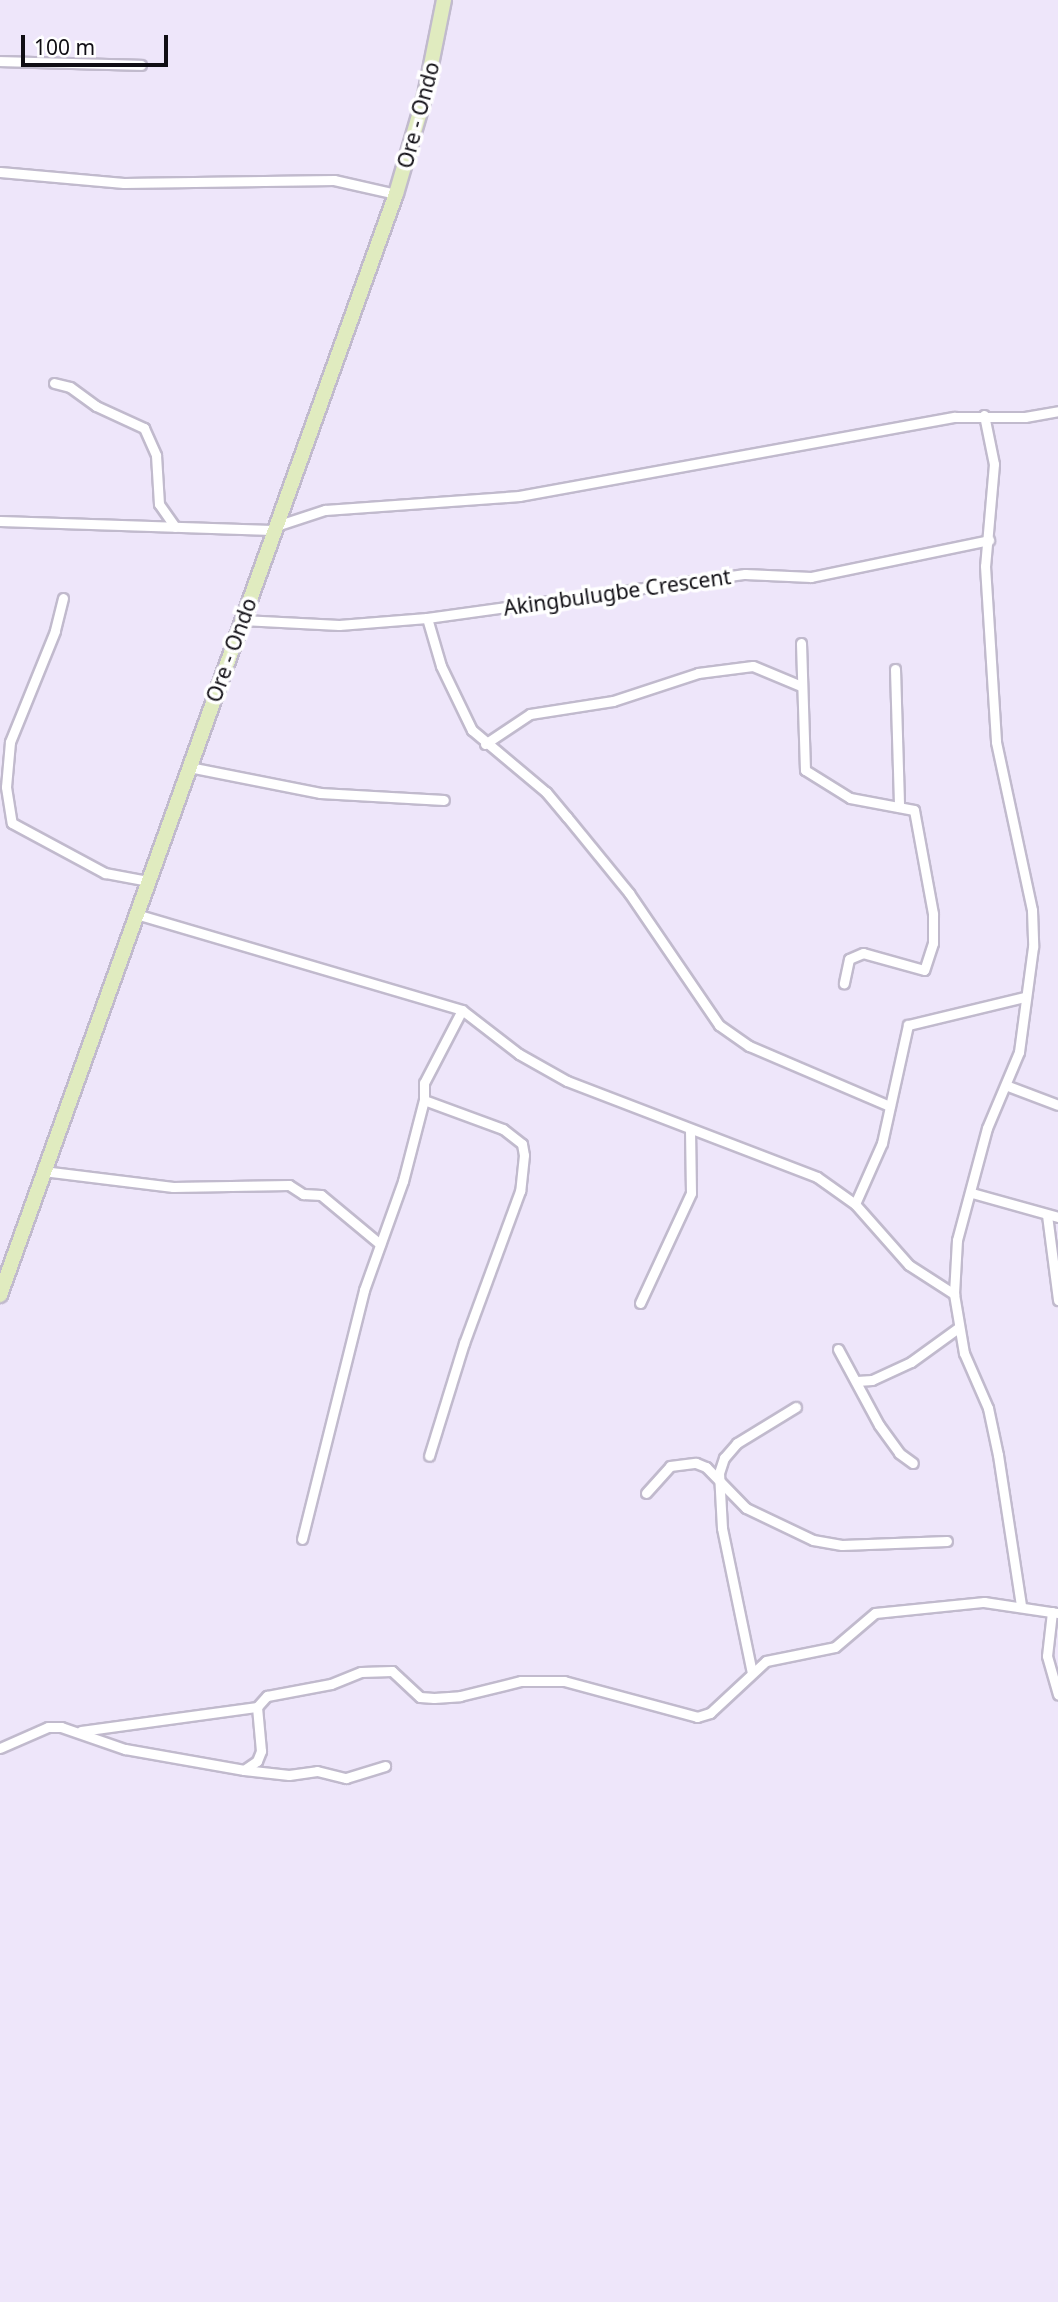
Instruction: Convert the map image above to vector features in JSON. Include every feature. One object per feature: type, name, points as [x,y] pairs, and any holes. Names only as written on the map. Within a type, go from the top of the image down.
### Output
[{"type":"main road","name":"Ore - Ondo","points":[[0,1294],[243,620],[273,529],[396,194],[425,95],[444,0]]},
{"type":"street","points":[[0,61],[141,65]]},
{"type":"street","points":[[0,172],[124,183],[334,180],[396,194]]},
{"type":"street","points":[[54,383],[70,387],[96,407],[144,428],[156,455],[159,504],[175,527]]},
{"type":"street","points":[[0,521],[273,529],[325,510],[519,496],[984,415],[1025,417],[1058,411]]},
{"type":"street","points":[[984,415],[994,464],[986,577],[996,742],[1032,910],[1033,947],[1019,1052],[1008,1086],[987,1128],[972,1193],[957,1240],[954,1294],[958,1328],[971,1375],[988,1409],[1021,1605]]},
{"type":"street","name":"Akingbulugbe Crescent","points":[[243,620],[339,625],[427,618],[745,573],[811,577],[989,540]]},
{"type":"street","points":[[62,598],[55,631],[10,742],[6,786],[12,823],[105,873],[148,881]]},
{"type":"street","points":[[427,618],[456,701],[485,744],[546,792],[568,817],[629,893],[719,1025],[761,1052],[890,1106]]},
{"type":"street","points":[[801,643],[805,770],[850,799],[914,810],[919,820],[933,914],[930,965],[918,971],[855,954],[849,959],[844,983]]},
{"type":"street","points":[[485,744],[530,714],[613,701],[698,673],[753,666],[801,686]]},
{"type":"street","points":[[895,669],[899,807]]},
{"type":"street","points":[[189,767],[320,793],[444,800]]},
{"type":"street","points":[[136,914],[462,1010],[519,1054],[566,1081],[817,1177],[855,1204],[909,1265],[954,1294]]},
{"type":"street","points":[[855,1204],[870,1179],[908,1025],[1025,997]]},
{"type":"street","points":[[302,1539],[364,1290],[424,1100],[424,1083],[462,1010]]},
{"type":"street","points":[[1008,1086],[1058,1105]]},
{"type":"street","points":[[424,1100],[503,1129],[522,1144],[524,1155],[520,1191],[464,1343],[429,1455]]},
{"type":"street","points":[[640,1303],[691,1193],[690,1130]]},
{"type":"street","points":[[43,1171],[173,1187],[289,1185],[303,1195],[321,1195],[380,1244]]},
{"type":"street","points":[[972,1193],[1058,1217]]},
{"type":"street","points":[[1047,1215],[1058,1300]]},
{"type":"street","points":[[857,1381],[872,1380],[911,1363],[958,1328]]},
{"type":"street","points":[[838,1349],[879,1425],[899,1453],[913,1463]]},
{"type":"street","points":[[752,1673],[722,1528],[720,1485],[729,1449],[796,1407]]},
{"type":"street","points":[[646,1493],[670,1466],[684,1462],[706,1467],[720,1485],[746,1508],[813,1540],[842,1545],[947,1541]]},
{"type":"street","points":[[79,1731],[257,1707],[267,1696],[380,1669],[398,1675],[420,1697],[460,1696],[521,1681],[564,1681],[697,1717],[710,1713],[766,1661],[835,1647],[875,1613],[984,1602],[1021,1605],[1055,1612],[1048,1656],[1058,1694]]},
{"type":"street","points":[[244,1770],[257,1761],[261,1751],[257,1707]]},
{"type":"street","points":[[0,1748],[48,1727],[79,1731],[125,1749],[244,1770],[289,1775],[317,1771],[346,1778],[385,1766]]}]
